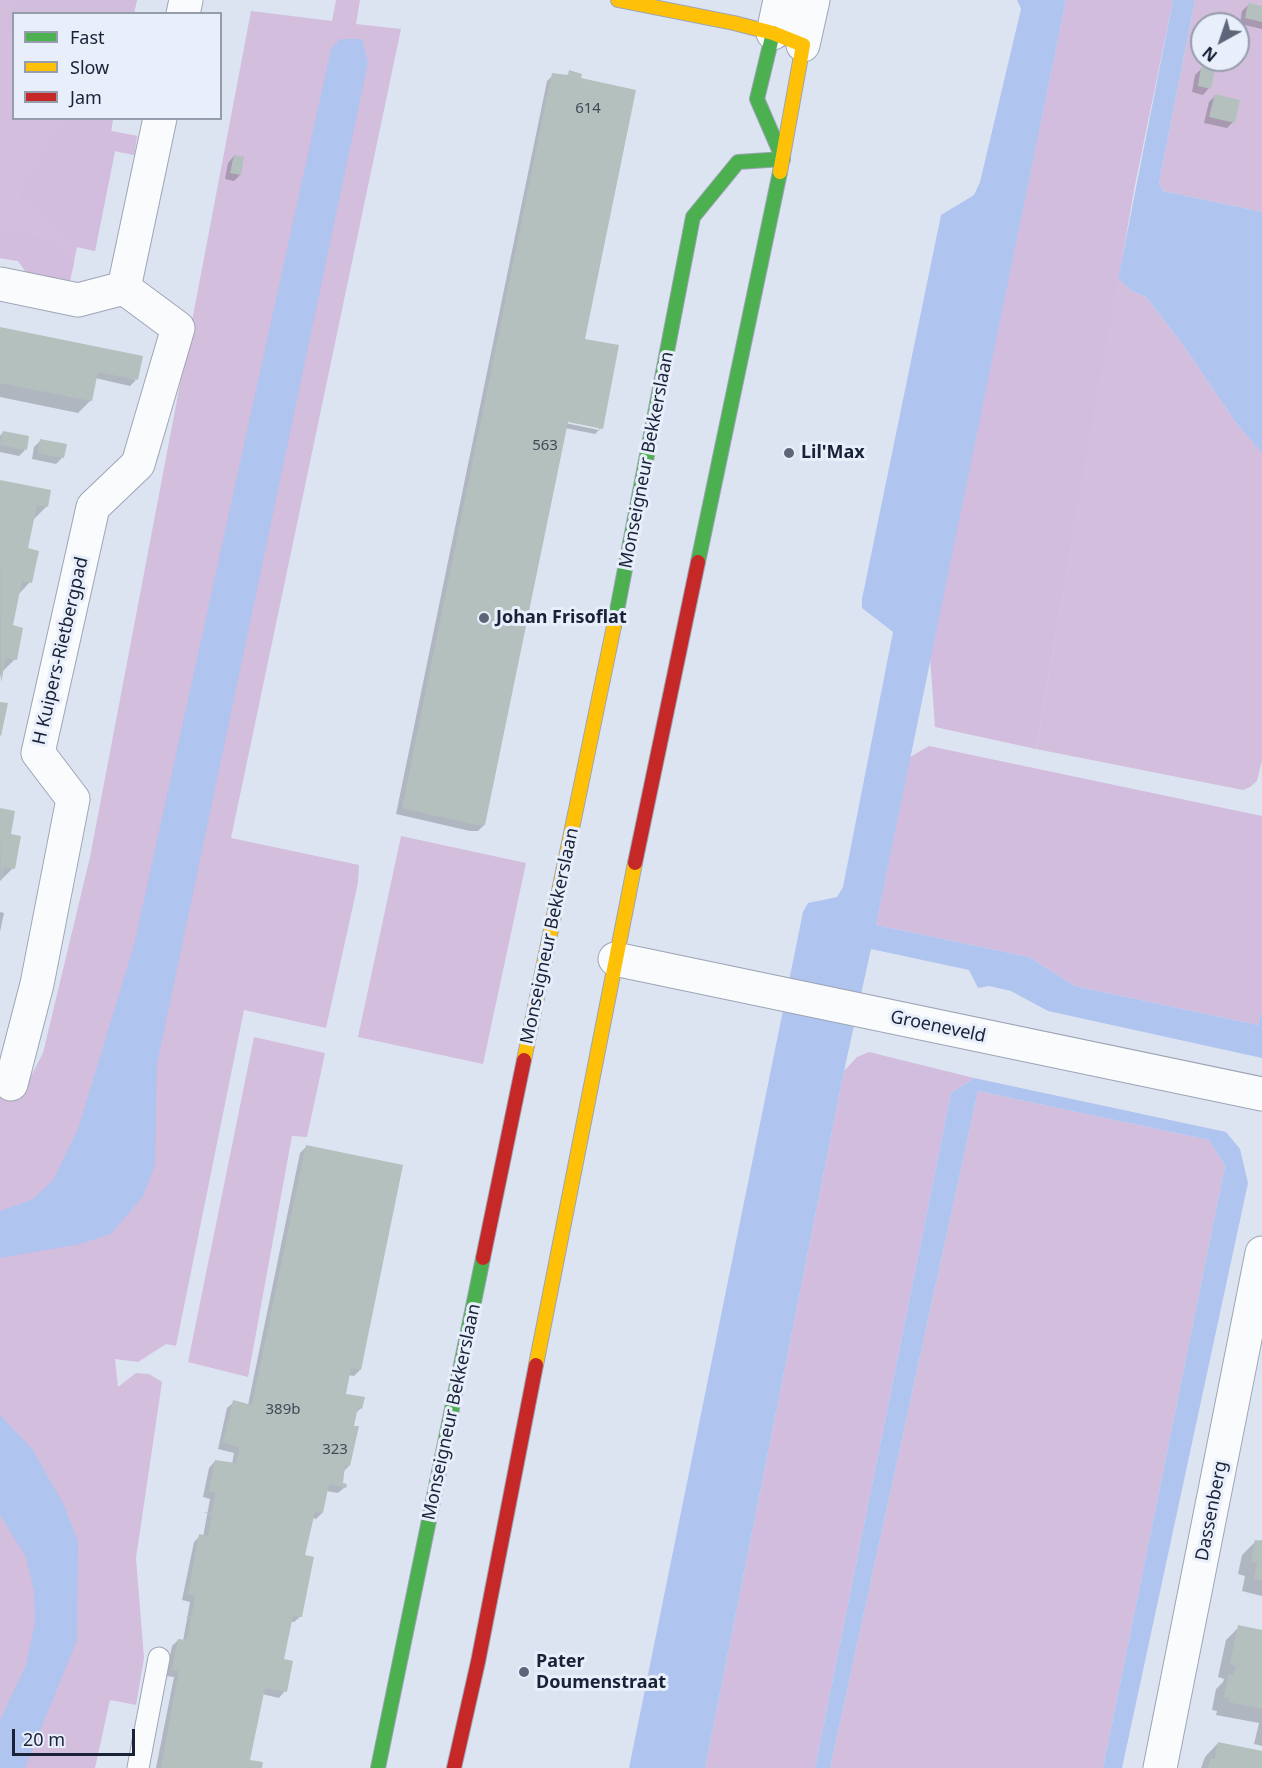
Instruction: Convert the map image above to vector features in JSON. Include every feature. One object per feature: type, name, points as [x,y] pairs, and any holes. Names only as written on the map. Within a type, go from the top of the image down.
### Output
[{"type":"street","points":[[618,0],[772,33],[803,45]]},
{"type":"street","points":[[780,0],[758,99],[783,159]]},
{"type":"street","points":[[454,1768],[480,1650],[615,959],[783,159],[813,0]]},
{"type":"street","points":[[0,284],[78,300],[124,288],[160,120]]},
{"type":"street","name":"Monseigneur Bekkerslaan","points":[[378,1768],[638,508],[693,217],[738,162],[783,159]]},
{"type":"street","name":"H Kuipers-Rietbergpad","points":[[11,1084],[37,984],[73,799],[38,753],[93,507],[138,464],[178,328],[124,288]]},
{"type":"street","name":"Groeneveld","points":[[615,959],[1262,1094]]},
{"type":"street","name":"Dassenberg","points":[[1160,1768],[1262,1253]]},
{"type":"lane","points":[[138,1768],[159,1658]]},
{"type":"shaded area","points":[[0,0],[137,0],[134,12],[12,12],[12,120],[113,120],[111,131],[137,136],[134,155],[115,151],[95,251],[77,247],[69,285],[29,276],[18,261],[0,258]]},
{"type":"shaded area","points":[[16,0],[137,0],[134,12],[12,12],[12,32],[6,25]]},
{"type":"shaded area","points":[[336,0],[360,0],[356,24],[401,29],[231,838],[359,865],[358,883],[326,1028],[244,1010],[176,1346],[166,1344],[138,1362],[115,1359],[118,1387],[136,1373],[149,1374],[162,1382],[136,1558],[144,1658],[136,1705],[110,1700],[95,1768],[0,1768],[0,1072],[30,1078],[43,1053],[90,857],[251,11],[332,21]]},
{"type":"shaded area","points":[[1066,0],[1173,0],[1135,185],[1036,749],[935,727],[930,657]]},
{"type":"shaded area","points":[[1195,0],[1262,0],[1262,212],[1163,191],[1159,183],[1190,25],[1190,72],[1250,72],[1250,12],[1193,12]]},
{"type":"shaded area","points":[[64,120],[113,120],[111,131],[137,136],[134,155],[115,151],[95,251],[77,247],[19,195]]},
{"type":"shaded area","points":[[0,230],[45,238],[74,263],[69,285],[29,276],[18,261],[0,258]]},
{"type":"shaded area","points":[[1118,279],[1132,291],[1146,297],[1184,346],[1236,423],[1262,453],[1262,760],[1257,781],[1243,790],[1036,749]]},
{"type":"shaded area","points":[[929,746],[1262,816],[1262,1011],[1258,1025],[1075,986],[1029,957],[876,925],[910,757]]},
{"type":"shaded area","points":[[401,836],[526,863],[483,1064],[358,1037]]},
{"type":"shaded area","points":[[254,1037],[325,1053],[307,1137],[292,1136],[248,1377],[188,1362]]},
{"type":"shaded area","points":[[869,1052],[974,1078],[951,1093],[815,1768],[705,1768],[844,1071],[857,1057]]},
{"type":"shaded area","points":[[978,1091],[1209,1140],[1225,1166],[1103,1768],[830,1768]]},
{"type":"water","points":[[1017,0],[1066,0],[876,925],[1029,957],[1075,986],[1258,1025],[1262,1011],[1262,1058],[1048,1011],[1011,991],[989,986],[978,988],[969,970],[871,949],[844,1071],[705,1768],[629,1768],[803,912],[808,903],[837,897],[843,887],[893,632],[862,608],[862,599],[941,215],[974,195],[980,182],[1021,9]]},
{"type":"water","points":[[1173,0],[1195,0],[1193,12],[1190,12],[1190,25],[1159,183],[1163,191],[1262,212],[1262,453],[1236,423],[1184,346],[1146,297],[1132,291],[1118,279]]},
{"type":"water","points":[[340,39],[362,39],[368,63],[157,1064],[155,1165],[143,1196],[111,1234],[80,1244],[0,1258],[0,1211],[33,1199],[53,1180],[78,1129],[134,945],[331,49]]},
{"type":"water","points":[[974,1078],[1226,1132],[1240,1149],[1248,1183],[1122,1768],[1103,1768],[1225,1166],[1209,1140],[978,1091],[830,1768],[815,1768],[951,1093]]},
{"type":"water","points":[[0,1415],[32,1449],[63,1503],[78,1541],[77,1640],[25,1768],[0,1768],[0,1720],[26,1665],[35,1622],[34,1592],[26,1557],[0,1515]]},
{"type":"building","points":[[1248,3],[1262,6],[1262,22],[1250,19],[1250,12],[1246,12]]},
{"type":"building","name":"Johan Frisoflat","points":[[569,70],[582,74],[581,78],[636,90],[585,339],[619,345],[603,429],[568,422],[485,825],[477,825],[402,808],[552,73],[568,75]]},
{"type":"building","points":[[1200,72],[1214,72],[1211,89],[1198,86]]},
{"type":"building","points":[[1215,94],[1240,100],[1235,123],[1209,117]]},
{"type":"building","points":[[234,155],[244,157],[241,175],[230,173]]},
{"type":"building","points":[[0,327],[143,356],[138,380],[98,372],[92,401],[0,383]]},
{"type":"building","points":[[3,431],[29,436],[27,450],[0,445]]},
{"type":"building","points":[[40,439],[67,444],[64,458],[38,453]]},
{"type":"building","points":[[0,480],[51,490],[48,507],[37,505],[28,548],[39,551],[32,583],[22,581],[13,625],[23,628],[17,660],[6,658],[1,683]]},
{"type":"building","points":[[0,702],[8,703],[1,736],[0,735]]},
{"type":"building","points":[[0,808],[15,811],[11,834],[21,836],[15,869],[4,867],[1,881]]},
{"type":"building","points":[[306,1145],[403,1165],[361,1370],[351,1368],[346,1394],[365,1397],[362,1409],[358,1407],[354,1426],[359,1426],[350,1466],[345,1466],[343,1483],[347,1484],[346,1488],[329,1484],[323,1513],[315,1512],[305,1555],[314,1557],[302,1617],[293,1616],[284,1659],[293,1661],[287,1692],[265,1688],[250,1760],[263,1762],[262,1768],[161,1768],[179,1671],[172,1670],[178,1639],[187,1640],[191,1618],[185,1617],[192,1616],[195,1596],[188,1594],[199,1534],[208,1536],[212,1515],[203,1512],[212,1513],[216,1493],[209,1491],[215,1460],[236,1463],[240,1447],[223,1443],[233,1400],[252,1405]]},
{"type":"building","points":[[1255,1540],[1262,1541],[1262,1580],[1254,1579],[1257,1563],[1251,1561]]},
{"type":"building","points":[[1238,1625],[1262,1630],[1262,1709],[1229,1702],[1229,1698],[1224,1697],[1229,1674],[1234,1675],[1236,1666],[1230,1664]]},
{"type":"building","points":[[1218,1742],[1262,1751],[1262,1768],[1208,1768],[1211,1758],[1215,1759]]},
{"type":"traffic: fast","points":[[773,33],[757,99],[783,159]]},
{"type":"traffic: fast","points":[[614,626],[693,217],[738,162],[783,159]]},
{"type":"traffic: fast","points":[[698,562],[780,172]]},
{"type":"traffic: fast","points":[[378,1768],[483,1258]]},
{"type":"traffic: slow","points":[[618,0],[734,23],[773,33],[803,45],[780,172]]},
{"type":"traffic: slow","points":[[524,1060],[614,626]]},
{"type":"traffic: slow","points":[[536,1365],[635,863]]},
{"type":"traffic: jam","points":[[635,863],[698,562]]},
{"type":"traffic: jam","points":[[483,1258],[524,1060]]},
{"type":"traffic: jam","points":[[454,1768],[478,1662],[536,1365]]},
{"type":"place","name":"Lil'Max","points":[[789,453]]},
{"type":"place","name":"Johan Frisoflat","points":[[484,618]]},
{"type":"place","name":"Pater Doumenstraat","points":[[524,1672]]}]
